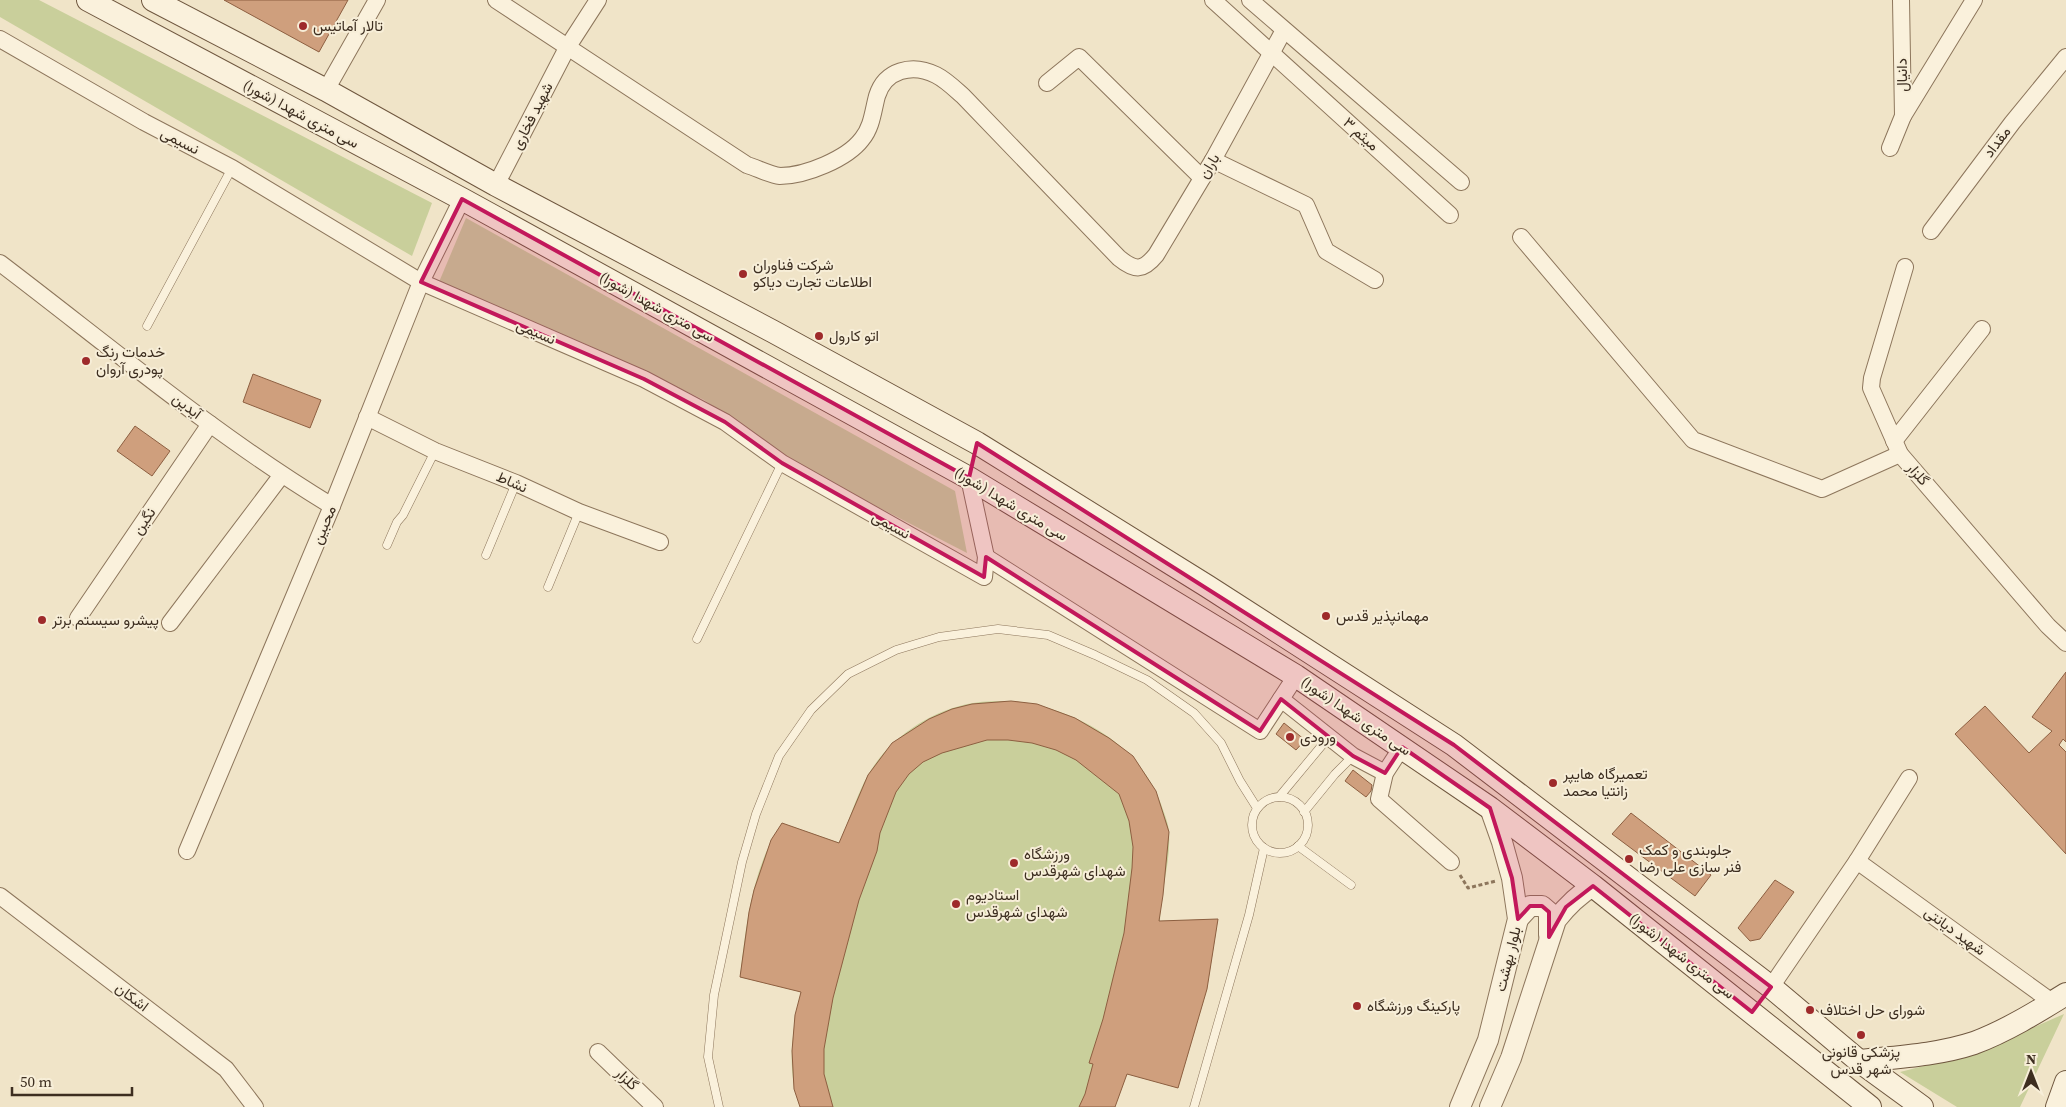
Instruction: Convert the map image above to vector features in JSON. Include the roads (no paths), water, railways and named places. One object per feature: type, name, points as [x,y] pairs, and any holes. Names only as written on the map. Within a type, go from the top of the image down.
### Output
[{"type":"main road","name":"سی متری شهدا (شورا)","points":[[88,0],[462,200],[969,478],[1296,676],[1490,808],[1593,886],[1870,1107]]},
{"type":"main road","name":"سی متری شهدا (شورا)","points":[[153,0],[326,90],[496,184],[977,443],[1207,586],[1454,745],[1771,987],[1859,1061],[1922,1107]]},
{"type":"main road","points":[[969,478],[977,443]]},
{"type":"main road","points":[[1752,1012],[1771,987]]},
{"type":"main road","points":[[1859,1061],[1930,1052],[1973,1043],[2006,1028],[2059,998]]},
{"type":"main road","points":[[1817,1066],[1848,1107]]},
{"type":"main road","points":[[2057,1107],[2066,1082]]},
{"type":"street","points":[[326,90],[377,0]]},
{"type":"street","points":[[496,0],[567,48]]},
{"type":"street","name":"شهید فخاری","points":[[496,184],[567,48],[598,0]]},
{"type":"street","name":"میثم ۳","points":[[1213,0],[1450,215]]},
{"type":"street","name":"میثم ۳","points":[[1250,0],[1462,182]]},
{"type":"street","name":"دانیال","points":[[1890,148],[1903,116],[1900,0]]},
{"type":"street","points":[[1903,116],[1974,0]]},
{"type":"street","name":"باران","points":[[567,48],[747,165],[780,176],[807,171],[829,164],[849,152],[862,139],[870,125],[884,80],[897,71],[912,69],[935,75],[963,96],[1118,258],[1127,265],[1137,268],[1147,266],[1156,255],[1213,160],[1284,30]]},
{"type":"street","name":"نسیمی","points":[[0,39],[144,122],[232,168],[421,282],[644,379],[725,422],[782,463],[984,577],[986,557]]},
{"type":"street","points":[[1047,83],[1079,57],[1202,178]]},
{"type":"street","name":"مقداد","points":[[1932,231],[2012,123],[2066,57]]},
{"type":"street","points":[[1213,160],[1306,205],[1326,251],[1375,280]]},
{"type":"street","name":"محبین","points":[[187,851],[332,506],[421,282],[462,200]]},
{"type":"street","points":[[1521,237],[1693,440],[1822,489],[1897,448],[1982,329]]},
{"type":"street","name":"آیدین","points":[[0,263],[281,476],[332,506]]},
{"type":"street","name":"گلزار","points":[[1905,266],[1872,378],[1871,388],[1897,448],[2048,626],[2066,643]]},
{"type":"street","name":"نشاط","points":[[367,417],[435,451],[516,483],[579,512],[660,542]]},
{"type":"street","name":"نگین","points":[[78,618],[210,424]]},
{"type":"street","points":[[170,623],[281,476]]},
{"type":"street","points":[[969,478],[986,557],[1260,731],[1296,676]]},
{"type":"street","points":[[1281,699],[1353,756],[1385,773]]},
{"type":"street","points":[[1402,747],[1385,773],[1379,799],[1451,862]]},
{"type":"street","points":[[1771,987],[1857,860],[1909,778]]},
{"type":"street","name":"بلوار بهشت","points":[[1460,1107],[1488,1040],[1518,918],[1512,878],[1490,808]]},
{"type":"street","name":"شهید دیانتی","points":[[1857,860],[2059,998]]},
{"type":"street","name":"بلوار بهشت","points":[[1490,1107],[1511,1058],[1556,920],[1566,907],[1584,891],[1593,886]]},
{"type":"street","name":"اشکان","points":[[0,896],[226,1070],[255,1107]]},
{"type":"street","points":[[1518,918],[1530,906],[1542,906],[1548,912],[1549,937]]},
{"type":"street","name":"گلزار","points":[[598,1052],[655,1107]]},
{"type":"lane","points":[[147,326],[232,168]]},
{"type":"lane","points":[[386,545],[397,522],[404,515],[435,451]]},
{"type":"lane","points":[[696,639],[782,463]]},
{"type":"lane","points":[[486,555],[516,483]]},
{"type":"lane","points":[[548,587],[579,512]]},
{"type":"lane","points":[[719,1107],[708,1057],[714,995],[740,871],[756,814],[780,756],[811,710],[848,674],[896,650],[940,637],[998,629],[1048,635],[1147,680],[1194,713],[1221,743],[1240,781],[1257,808]]},
{"type":"lane","points":[[1279,797],[1328,738]]},
{"type":"lane","points":[[1304,812],[1335,774],[1353,756]]},
{"type":"lane","points":[[1279,797],[1294,801],[1304,812],[1307,820],[1307,830],[1298,846],[1290,851],[1281,853],[1272,852],[1264,848],[1253,834],[1253,816],[1257,808],[1263,802],[1279,797]]},
{"type":"lane","points":[[1298,846],[1351,885]]},
{"type":"lane","points":[[1194,1107],[1249,915],[1264,848]]},
{"type":"place","name":"تالار آماتیس","points":[[303,26]]},
{"type":"place","name":"شرکت فناوران اطلاعات تجارت دیاکو","points":[[743,274]]},
{"type":"place","name":"اتو کارول","points":[[819,336]]},
{"type":"place","name":"خدمات رنگ پودری آروان","points":[[86,361]]},
{"type":"place","name":"مهمانپذیر قدس","points":[[1326,616]]},
{"type":"place","name":"پیشرو سیستم برتر","points":[[42,620]]},
{"type":"place","name":"ورودی","points":[[1290,737]]},
{"type":"place","name":"تعمیرگاه هایپر زانتیا محمد","points":[[1553,783]]},
{"type":"place","name":"جلوبندی و کمک فنر سازی علی رضا","points":[[1629,859]]},
{"type":"place","name":"ورزشگاه شهدای شهرقدس","points":[[1014,863]]},
{"type":"place","name":"استادیوم شهدای شهرقدس","points":[[956,904]]},
{"type":"place","name":"پارکینگ ورزشگاه","points":[[1357,1006]]},
{"type":"place","name":"شورای حل اختلاف","points":[[1810,1010]]},
{"type":"place","name":"پزشکی قانونی شهر قدس","points":[[1861,1035]]}]
